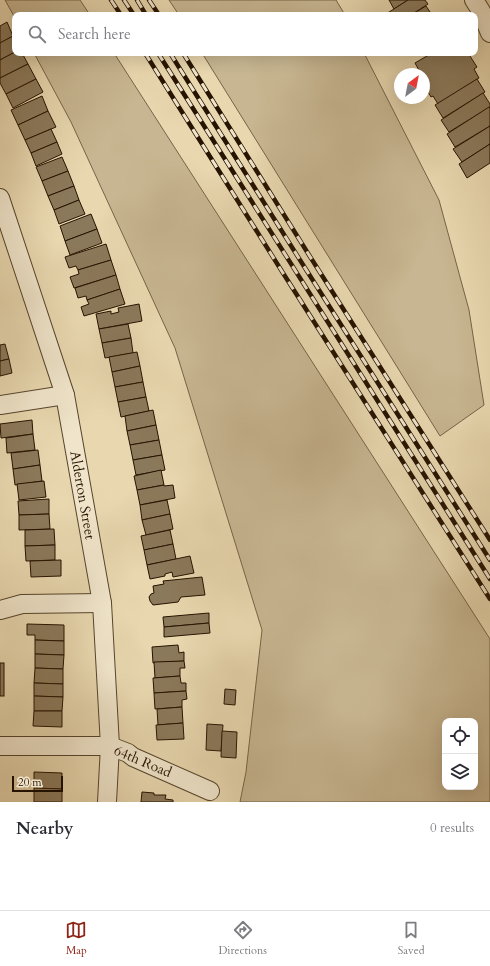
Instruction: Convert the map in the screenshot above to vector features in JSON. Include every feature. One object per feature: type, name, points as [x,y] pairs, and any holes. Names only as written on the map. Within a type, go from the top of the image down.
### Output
[{"type":"street","points":[[474,0],[481,11],[490,33]]},
{"type":"street","name":"Alderton Street","points":[[0,198],[65,395],[102,603],[110,746],[106,802]]},
{"type":"street","points":[[0,405],[65,395]]},
{"type":"street","points":[[0,610],[22,604],[102,603]]},
{"type":"street","name":"64th Road","points":[[0,746],[110,746],[210,791]]},
{"type":"shaded area","points":[[5,0],[80,0],[88,12],[12,12]]},
{"type":"shaded area","points":[[169,0],[336,0],[343,12],[177,12]]},
{"type":"shaded area","points":[[36,56],[116,56],[490,639],[490,802],[240,802],[246,772],[262,630],[175,348],[71,122]]},
{"type":"shaded area","points":[[204,56],[366,56],[439,200],[469,310],[484,405],[440,436]]},
{"type":"building","points":[[389,0],[408,0],[394,9]]},
{"type":"building","points":[[408,0],[425,0],[428,4],[416,12],[389,12]]},
{"type":"building","points":[[426,6],[430,12],[416,12]]},
{"type":"building","points":[[7,22],[12,37],[0,43],[0,26]]},
{"type":"building","points":[[12,37],[12,54],[0,60],[0,43]]},
{"type":"building","points":[[12,54],[12,56],[24,56],[28,64],[0,78],[0,60]]},
{"type":"building","points":[[427,56],[470,56],[477,67],[474,69],[479,78],[438,104],[433,96],[431,97],[430,95],[430,68],[418,68],[415,63]]},
{"type":"building","points":[[28,64],[36,79],[6,94],[0,83],[0,78]]},
{"type":"building","points":[[36,79],[43,92],[13,108],[6,94]]},
{"type":"building","points":[[477,79],[485,92],[443,118],[435,105]]},
{"type":"building","points":[[483,93],[490,104],[490,107],[449,132],[441,120]]},
{"type":"building","points":[[42,96],[48,111],[18,125],[11,110]]},
{"type":"building","points":[[489,107],[490,126],[455,147],[447,134]]},
{"type":"building","points":[[48,111],[56,127],[25,140],[18,125]]},
{"type":"building","points":[[490,126],[490,144],[462,162],[453,149]]},
{"type":"building","points":[[51,129],[57,142],[31,153],[25,140]]},
{"type":"building","points":[[57,142],[62,154],[36,166],[31,153]]},
{"type":"building","points":[[490,144],[490,163],[467,178],[459,164]]},
{"type":"building","points":[[62,157],[68,171],[42,181],[36,167]]},
{"type":"building","points":[[68,171],[74,186],[48,196],[42,181]]},
{"type":"building","points":[[74,186],[79,200],[54,210],[48,196]]},
{"type":"building","points":[[79,200],[85,214],[59,224],[54,210]]},
{"type":"building","points":[[91,214],[97,229],[65,241],[60,226]]},
{"type":"building","points":[[97,229],[102,243],[70,255],[65,241]]},
{"type":"building","points":[[106,244],[111,260],[78,270],[76,266],[69,268],[65,257]]},
{"type":"building","points":[[111,260],[116,275],[74,288],[70,277],[79,274],[78,270]]},
{"type":"building","points":[[116,275],[120,289],[87,300],[86,296],[78,298],[75,288]]},
{"type":"building","points":[[120,289],[125,304],[84,316],[81,307],[89,304],[87,300]]},
{"type":"building","points":[[139,304],[142,321],[99,329],[96,314],[111,311],[111,314],[119,312],[118,308]]},
{"type":"building","points":[[128,324],[131,338],[102,343],[99,329]]},
{"type":"building","points":[[131,338],[133,353],[105,358],[102,343]]},
{"type":"building","points":[[5,344],[9,359],[0,361],[0,345]]},
{"type":"building","points":[[137,352],[140,366],[112,372],[109,357]]},
{"type":"building","points":[[9,359],[12,373],[0,376],[0,361]]},
{"type":"building","points":[[140,366],[143,382],[115,387],[112,372]]},
{"type":"building","points":[[143,382],[146,397],[118,402],[115,387]]},
{"type":"building","points":[[146,397],[149,411],[121,417],[118,402]]},
{"type":"building","points":[[153,410],[156,425],[127,431],[125,416]]},
{"type":"building","points":[[32,420],[33,434],[1,438],[0,424]]},
{"type":"building","points":[[156,425],[159,440],[130,445],[127,431]]},
{"type":"building","points":[[33,434],[35,450],[7,453],[6,438]]},
{"type":"building","points":[[159,440],[162,455],[133,460],[130,445]]},
{"type":"building","points":[[38,450],[40,465],[13,469],[11,453]]},
{"type":"building","points":[[162,455],[165,470],[136,475],[133,460]]},
{"type":"building","points":[[40,465],[42,481],[15,485],[13,469]]},
{"type":"building","points":[[161,470],[164,485],[137,490],[134,476]]},
{"type":"building","points":[[44,481],[46,497],[19,500],[17,484]]},
{"type":"building","points":[[164,485],[173,485],[175,498],[140,505],[137,490]]},
{"type":"building","points":[[49,499],[49,514],[19,515],[18,501]]},
{"type":"building","points":[[167,500],[170,514],[142,520],[140,505]]},
{"type":"building","points":[[49,514],[50,529],[19,530],[19,515]]},
{"type":"building","points":[[170,514],[173,529],[146,535],[142,520]]},
{"type":"building","points":[[54,529],[55,545],[25,546],[25,530]]},
{"type":"building","points":[[170,530],[173,544],[144,550],[141,536]]},
{"type":"building","points":[[173,544],[176,559],[147,565],[144,550]]},
{"type":"building","points":[[55,545],[55,560],[26,561],[25,546]]},
{"type":"building","points":[[190,556],[194,573],[173,577],[172,572],[165,574],[165,576],[150,579],[147,565]]},
{"type":"building","points":[[61,560],[61,576],[31,577],[30,561]]},
{"type":"building","points":[[202,577],[205,595],[181,597],[178,602],[153,605],[150,601],[149,597],[154,593],[153,586],[164,584],[163,581]]},
{"type":"building","points":[[209,613],[209,623],[164,627],[163,617]]},
{"type":"building","points":[[209,623],[210,633],[164,637],[164,627]]},
{"type":"building","points":[[27,624],[64,625],[64,641],[35,640],[35,635],[27,635]]},
{"type":"building","points":[[35,640],[64,641],[64,655],[35,654]]},
{"type":"building","points":[[178,645],[179,653],[184,652],[184,661],[153,663],[152,647]]},
{"type":"building","points":[[35,654],[64,655],[63,669],[35,668]]},
{"type":"building","points":[[184,661],[185,668],[180,668],[180,676],[155,678],[154,662]]},
{"type":"building","points":[[0,663],[4,663],[4,696],[0,696]]},
{"type":"building","points":[[35,668],[63,669],[63,684],[34,683]]},
{"type":"building","points":[[180,676],[181,683],[186,683],[186,691],[154,693],[153,678]]},
{"type":"building","points":[[34,683],[63,684],[63,697],[34,696]]},
{"type":"building","points":[[225,689],[236,690],[235,705],[224,704]]},
{"type":"building","points":[[186,691],[187,699],[182,700],[182,707],[155,709],[154,693]]},
{"type":"building","points":[[34,696],[63,697],[62,711],[34,711]]},
{"type":"building","points":[[182,707],[183,723],[158,725],[157,709]]},
{"type":"building","points":[[34,711],[62,711],[62,727],[33,726]]},
{"type":"building","points":[[183,723],[184,739],[157,740],[156,725]]},
{"type":"building","points":[[207,724],[223,725],[221,751],[206,750]]},
{"type":"building","points":[[222,731],[237,732],[236,758],[221,757]]},
{"type":"building","points":[[34,772],[62,773],[62,789],[34,788]]},
{"type":"building","points":[[34,788],[62,789],[62,802],[34,802]]},
{"type":"building","points":[[142,792],[154,793],[154,795],[166,795],[165,799],[173,800],[173,802],[141,802]]},
{"type":"railway","points":[[111,0],[119,12]]},
{"type":"railway","points":[[124,0],[132,12]]},
{"type":"railway","points":[[137,0],[144,12]]},
{"type":"railway","points":[[149,0],[157,12]]},
{"type":"railway","points":[[147,56],[490,599]]},
{"type":"railway","points":[[160,56],[490,579]]},
{"type":"railway","points":[[172,56],[490,560]]},
{"type":"railway","points":[[185,56],[490,540]]}]
